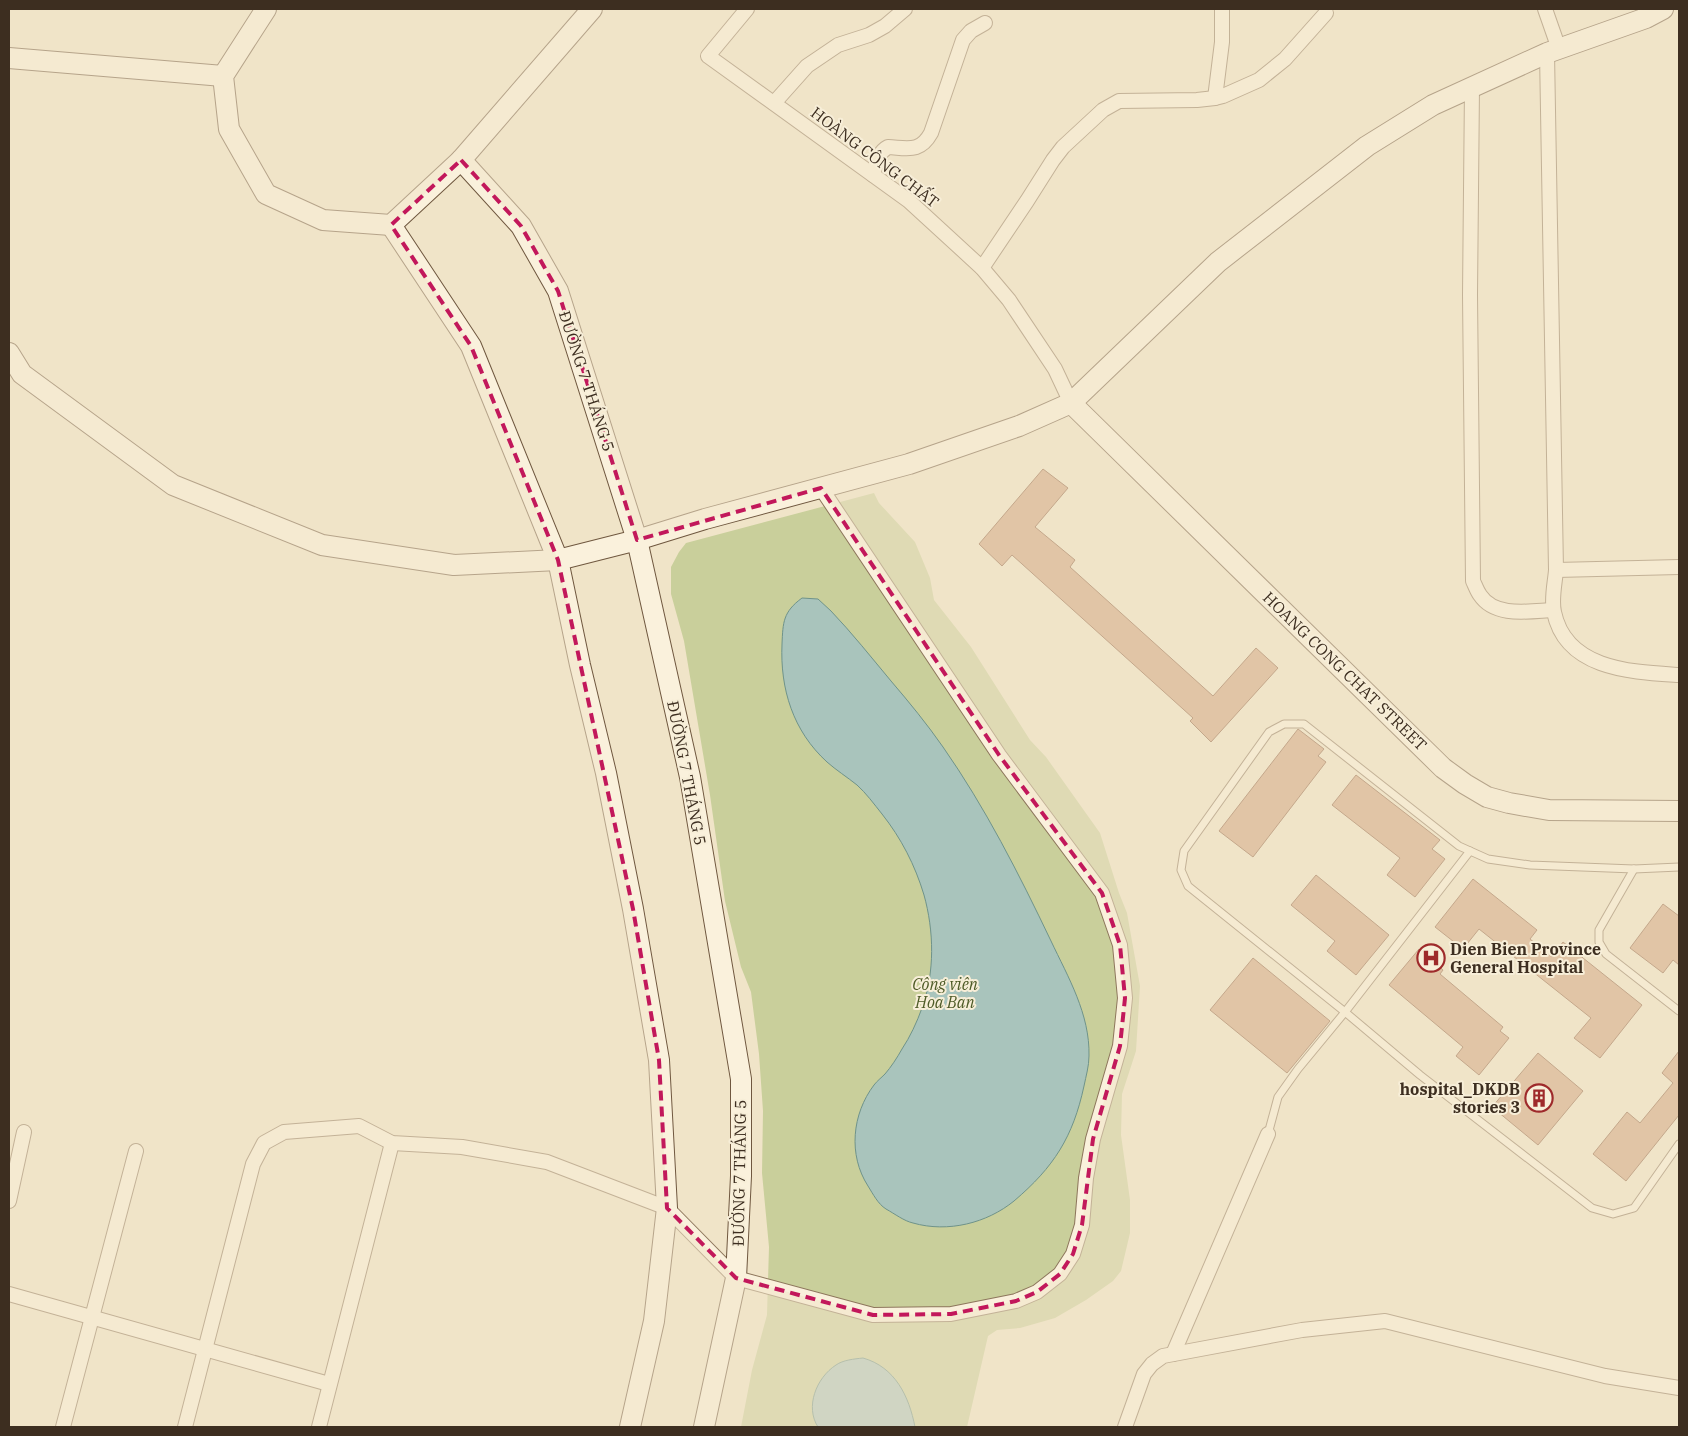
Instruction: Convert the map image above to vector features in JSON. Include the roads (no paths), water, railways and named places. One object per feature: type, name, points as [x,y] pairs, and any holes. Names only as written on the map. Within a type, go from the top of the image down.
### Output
[{"type":"street","points":[[266,9],[224,76],[229,130],[266,194],[323,220],[390,225],[462,160],[592,9]]},
{"type":"street","name":"HOÀNG CÔNG CHẤT","points":[[747,9],[708,56],[909,201],[982,268],[1009,300],[1055,370],[1071,403]]},
{"type":"street","points":[[774,103],[807,66],[838,45],[869,35],[885,26],[905,9]]},
{"type":"street","points":[[1214,98],[1222,42],[1222,9]]},
{"type":"street","points":[[1545,9],[1553,51],[1556,570],[1553,610],[1558,627],[1566,640],[1592,661],[1633,672],[1679,675]]},
{"type":"street","points":[[9,353],[22,374],[173,485],[322,545],[454,565],[558,560],[637,540],[705,519],[909,464],[1019,426],[1071,403],[1218,262],[1367,146],[1433,105],[1553,51],[1646,18],[1663,9]]},
{"type":"street","points":[[982,268],[1053,160],[1103,110],[1119,101],[1214,98],[1259,80],[1285,59],[1326,13]]},
{"type":"street","points":[[873,175],[880,153],[884,149],[923,146],[932,133],[963,40],[984,23]]},
{"type":"street","points":[[9,58],[224,76]]},
{"type":"street","points":[[1472,87],[1470,295],[1473,581],[1480,596],[1493,607],[1511,612],[1553,610]]},
{"type":"street","name":"ĐƯỜNG 7 THÁNG 5","points":[[462,160],[521,226],[558,291],[637,540],[690,777],[740,1079],[741,1176],[736,1278],[704,1427]]},
{"type":"street","points":[[390,225],[471,346],[558,560],[580,665],[606,773],[633,908],[659,1060],[667,1208],[654,1320],[630,1427]]},
{"type":"street","name":"HOANG CONG CHAT STREET","points":[[1071,403],[1443,768],[1465,784],[1487,797],[1549,810],[1679,811]]},
{"type":"street","points":[[184,1427],[253,1164],[264,1143],[284,1132],[359,1126],[392,1143],[462,1147],[548,1162],[667,1208],[736,1278],[873,1315],[951,1314],[1016,1301],[1037,1292],[1060,1274],[1073,1254],[1082,1225],[1092,1139],[1120,1046],[1125,998],[1120,945],[1102,893],[999,755],[821,488]]},
{"type":"street","points":[[1556,570],[1679,567]]},
{"type":"street","points":[[9,1201],[24,1132]]},
{"type":"street","points":[[1173,1354],[1268,1134]]},
{"type":"street","points":[[319,1427],[392,1143]]},
{"type":"street","points":[[63,1427],[136,1151]]},
{"type":"street","points":[[9,1294],[329,1384]]},
{"type":"street","points":[[1125,1427],[1144,1374],[1152,1364],[1163,1356],[1302,1330],[1386,1321],[1605,1376],[1679,1388]]},
{"type":"lane","points":[[1679,867],[1634,869],[1530,865],[1488,859],[1459,846],[1304,724],[1284,724],[1269,732],[1184,851],[1181,870],[1188,886],[1420,1075],[1592,1208],[1613,1214],[1634,1208],[1679,1144]]},
{"type":"lane","points":[[1268,1134],[1278,1097],[1470,851]]},
{"type":"lane","points":[[1634,869],[1598,930],[1599,942],[1606,954],[1679,1011]]},
{"type":"water","points":[[802,598],[818,599],[839,619],[937,738],[973,793],[1027,891],[1071,982],[1086,1025],[1089,1056],[1087,1071],[1074,1121],[1060,1150],[1040,1176],[1014,1201],[992,1215],[966,1224],[940,1227],[926,1226],[910,1222],[886,1209],[878,1202],[868,1186],[857,1161],[855,1135],[861,1109],[874,1085],[898,1056],[916,1024],[922,1008],[931,966],[930,923],[924,895],[912,863],[889,823],[857,785],[827,762],[815,750],[797,723],[791,708],[783,677],[783,630],[785,618],[791,608]]},
{"type":"water","points":[[863,1358],[884,1368],[899,1384],[909,1404],[915,1427],[818,1427],[814,1419],[813,1402],[818,1385],[823,1377],[839,1363]]},
{"type":"place","name":"Dien Bien Province General Hospital","points":[[1431,958]]},
{"type":"place","name":"hospital_DKDB stories 3","points":[[1539,1098]]},
{"type":"park label","name":"Công viên Hoa Ban","points":[[945,993]]}]
